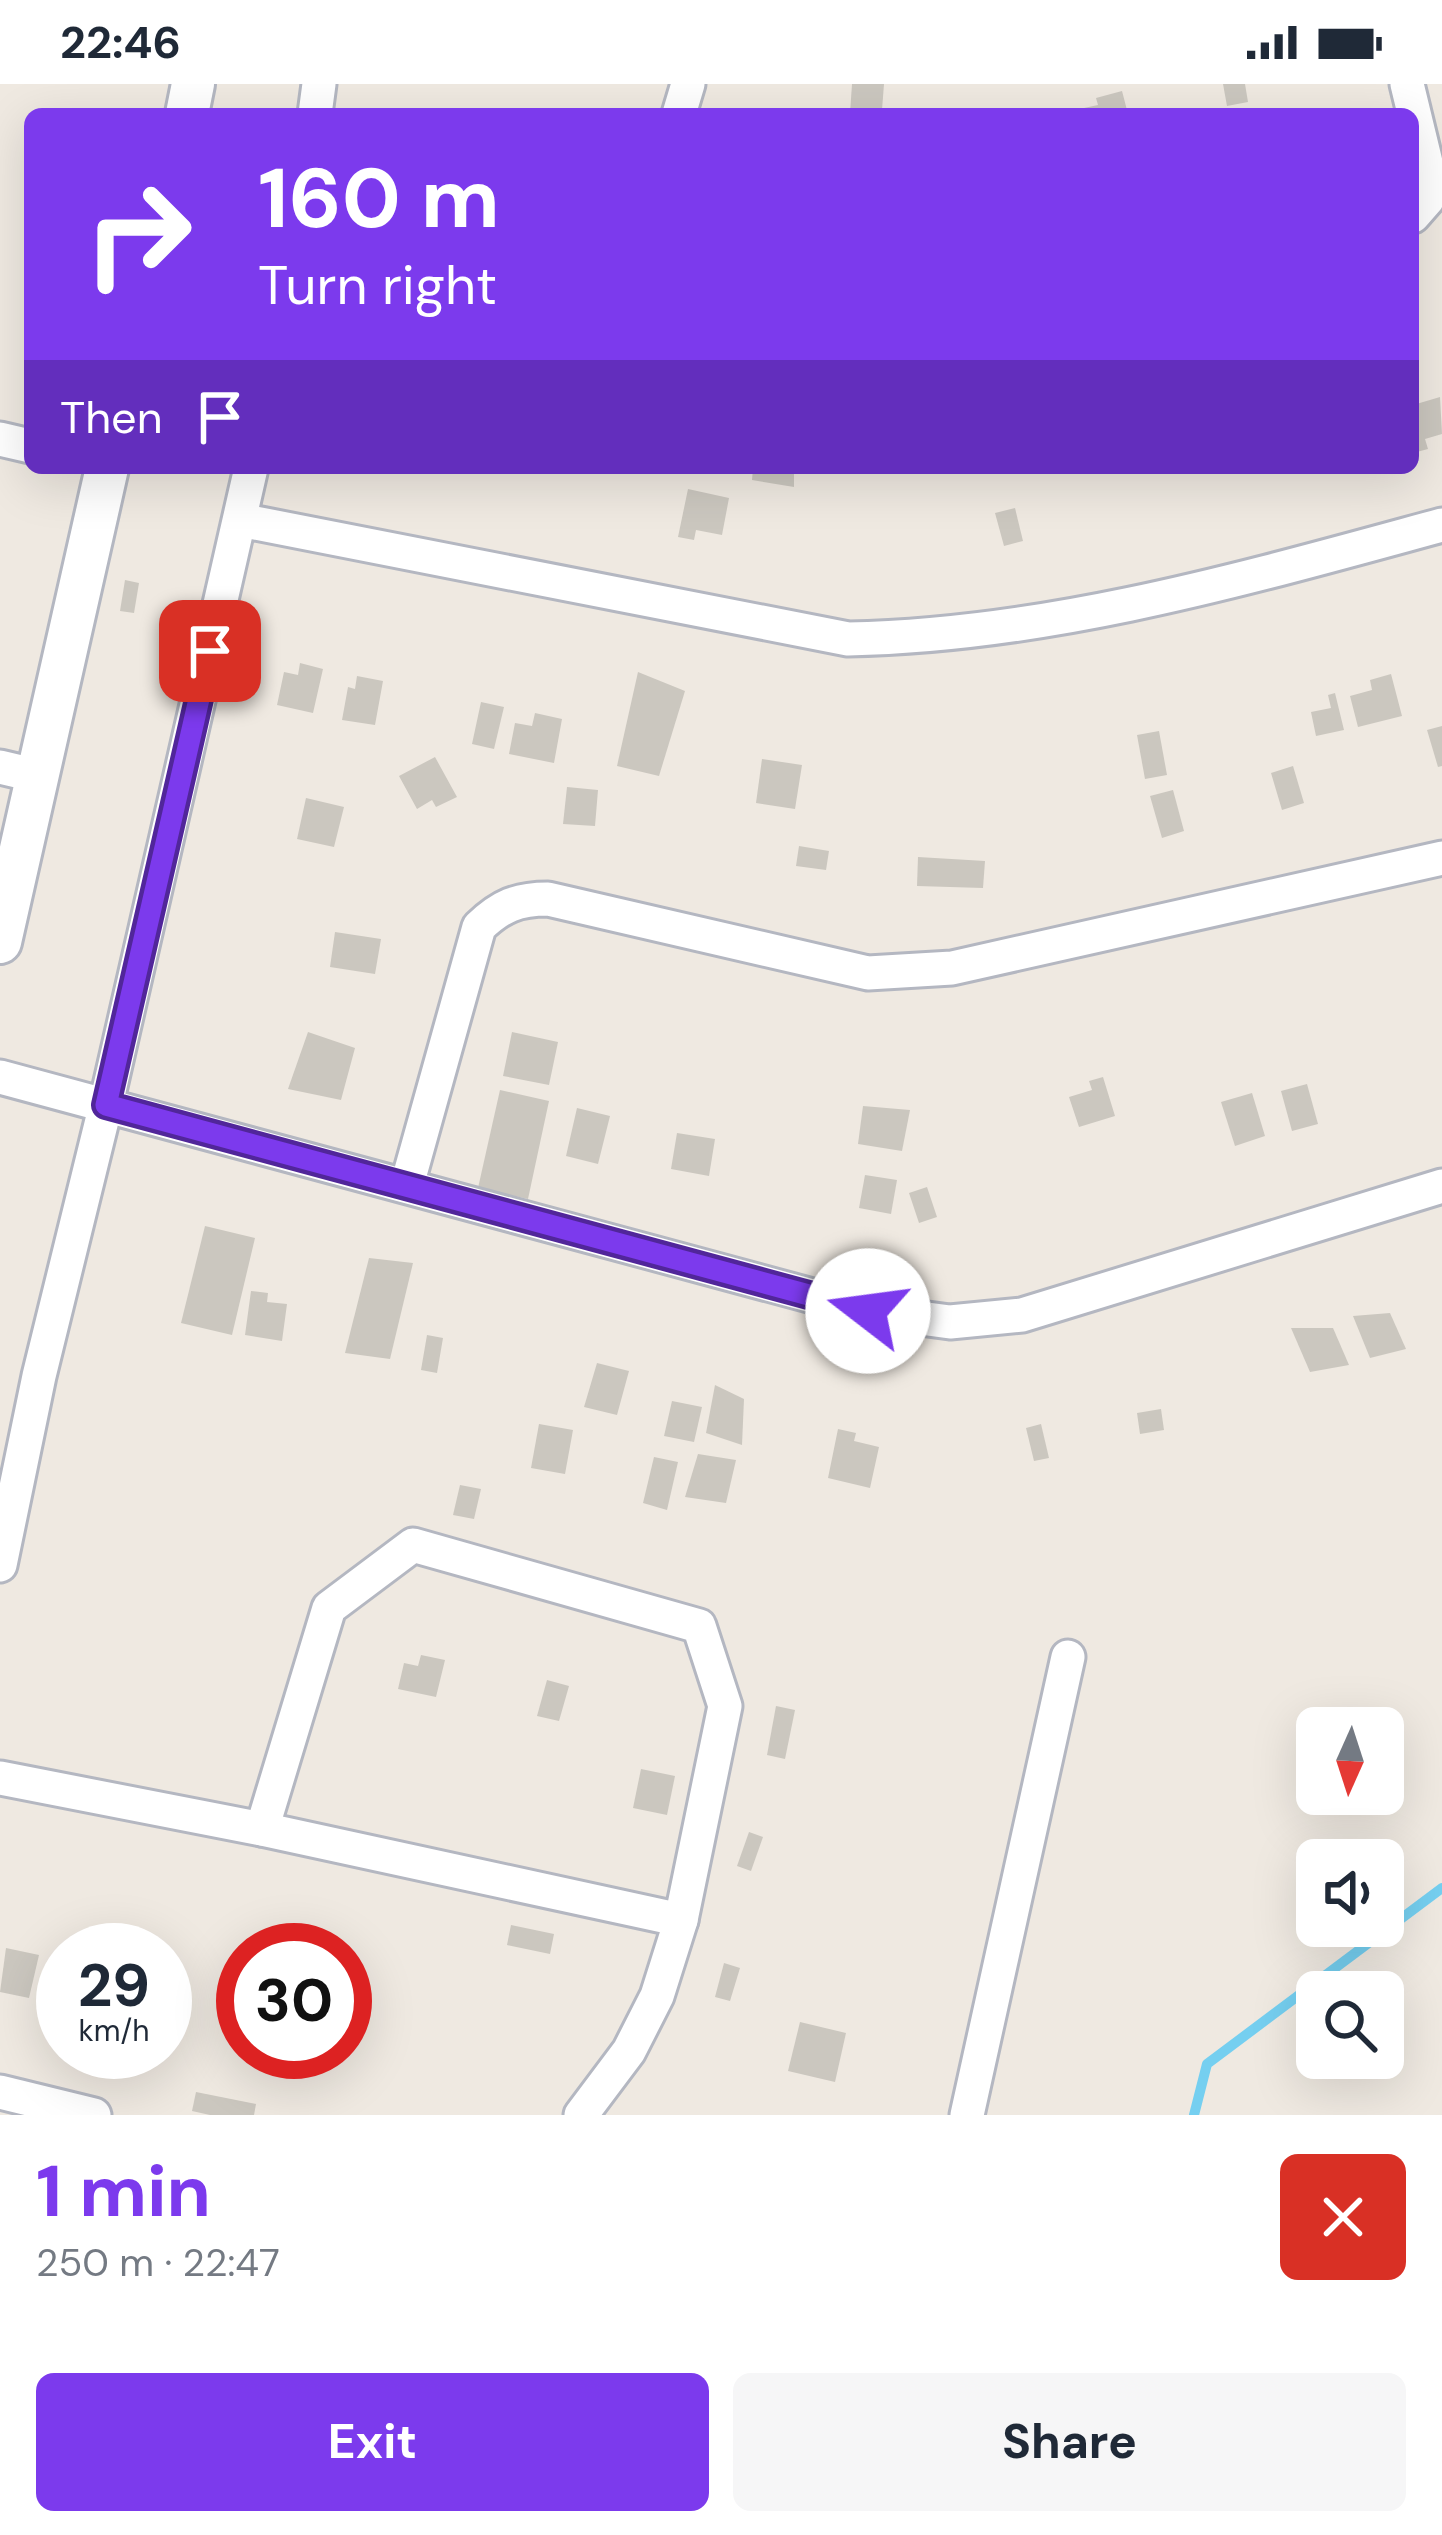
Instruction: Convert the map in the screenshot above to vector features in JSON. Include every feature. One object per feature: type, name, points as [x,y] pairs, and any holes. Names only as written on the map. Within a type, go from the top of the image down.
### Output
[{"type":"street","points":[[1419,134],[1429,176],[1426,200],[1419,209]]},
{"type":"street","points":[[0,942],[19,771],[105,474]]},
{"type":"street","points":[[0,1565],[38,1376],[106,1105],[250,474]]},
{"type":"street","points":[[240,520],[848,639],[916,638],[1141,604],[1442,525]]},
{"type":"street","points":[[407,1185],[478,927],[498,909],[524,899],[548,899],[868,973],[952,968],[1442,858]]},
{"type":"street","points":[[0,1077],[868,1311],[950,1322],[1022,1315],[1442,1186]]},
{"type":"street","points":[[262,1829],[328,1608],[413,1545],[699,1626],[725,1706],[681,1920],[657,1996],[629,2051],[581,2115]]},
{"type":"street","points":[[967,2115],[1069,1658]]},
{"type":"street","points":[[0,1778],[681,1920]]},
{"type":"street","points":[[0,2092],[94,2115]]},
{"type":"building","points":[[852,84],[884,84],[882,108],[850,108]]},
{"type":"building","points":[[1223,84],[1245,84],[1248,102],[1227,106]]},
{"type":"building","points":[[1122,91],[1126,108],[1084,108],[1098,105],[1096,98]]},
{"type":"building","points":[[1440,397],[1442,434],[1425,439],[1428,449],[1419,451],[1419,403]]},
{"type":"building","points":[[752,474],[794,474],[794,487],[752,480]]},
{"type":"building","points":[[688,489],[729,498],[722,535],[696,530],[694,540],[678,537]]},
{"type":"building","points":[[1015,508],[1023,541],[1004,546],[995,513]]},
{"type":"building","points":[[125,580],[139,583],[134,613],[120,611]]},
{"type":"building","points":[[300,663],[323,669],[313,713],[277,705],[284,672],[298,675]]},
{"type":"building","points":[[638,672],[685,691],[659,776],[617,766]]},
{"type":"building","points":[[1391,674],[1402,716],[1358,727],[1350,696],[1372,690],[1370,680]]},
{"type":"building","points":[[357,676],[383,681],[375,725],[342,720],[348,687],[355,689]]},
{"type":"building","points":[[1335,693],[1344,730],[1316,736],[1311,712],[1331,708],[1328,695]]},
{"type":"building","points":[[481,702],[504,707],[494,749],[472,744]]},
{"type":"building","points":[[535,713],[562,719],[554,763],[509,754],[515,723],[532,726]]},
{"type":"building","points":[[1442,726],[1442,766],[1438,767],[1427,730]]},
{"type":"building","points":[[1159,731],[1167,775],[1145,779],[1137,735]]},
{"type":"building","points":[[435,757],[457,797],[436,807],[432,800],[417,809],[399,776]]},
{"type":"building","points":[[762,759],[802,765],[795,809],[756,803]]},
{"type":"building","points":[[1293,766],[1304,803],[1282,810],[1271,773]]},
{"type":"building","points":[[567,787],[598,790],[595,826],[563,824]]},
{"type":"building","points":[[1173,790],[1184,831],[1162,838],[1150,796]]},
{"type":"building","points":[[306,798],[344,807],[334,847],[297,839]]},
{"type":"building","points":[[799,846],[829,851],[826,870],[796,866]]},
{"type":"building","points":[[918,857],[985,861],[983,888],[917,886]]},
{"type":"building","points":[[335,932],[381,939],[375,974],[330,967]]},
{"type":"building","points":[[308,1032],[355,1048],[341,1100],[288,1089]]},
{"type":"building","points":[[512,1032],[558,1042],[549,1085],[503,1076]]},
{"type":"building","points":[[1103,1077],[1115,1116],[1079,1127],[1069,1097],[1092,1090],[1089,1081]]},
{"type":"building","points":[[1307,1084],[1318,1124],[1292,1131],[1281,1091]]},
{"type":"building","points":[[500,1090],[549,1101],[528,1199],[478,1188]]},
{"type":"building","points":[[1252,1093],[1265,1136],[1235,1146],[1221,1102]]},
{"type":"building","points":[[863,1106],[910,1110],[902,1151],[858,1144]]},
{"type":"building","points":[[577,1108],[610,1116],[598,1164],[566,1156]]},
{"type":"building","points":[[677,1133],[715,1139],[709,1176],[671,1169]]},
{"type":"building","points":[[865,1175],[897,1180],[891,1214],[859,1208]]},
{"type":"building","points":[[927,1187],[937,1217],[919,1223],[909,1193]]},
{"type":"building","points":[[205,1226],[255,1238],[232,1335],[181,1323]]},
{"type":"building","points":[[369,1258],[413,1263],[390,1359],[345,1353]]},
{"type":"building","points":[[251,1291],[268,1293],[267,1302],[287,1304],[282,1341],[245,1335]]},
{"type":"building","points":[[1390,1313],[1406,1349],[1370,1358],[1353,1316]]},
{"type":"building","points":[[1291,1328],[1333,1328],[1349,1365],[1310,1372]]},
{"type":"building","points":[[427,1335],[443,1338],[437,1373],[421,1370]]},
{"type":"building","points":[[597,1363],[629,1371],[617,1415],[584,1407]]},
{"type":"building","points":[[715,1385],[744,1399],[742,1445],[706,1433]]},
{"type":"building","points":[[672,1401],[702,1407],[694,1442],[664,1436]]},
{"type":"building","points":[[1161,1409],[1164,1430],[1140,1434],[1137,1413]]},
{"type":"building","points":[[539,1424],[573,1430],[565,1474],[531,1468]]},
{"type":"building","points":[[1041,1424],[1049,1458],[1034,1461],[1026,1428]]},
{"type":"building","points":[[838,1429],[856,1433],[854,1441],[879,1447],[870,1488],[828,1478]]},
{"type":"building","points":[[698,1454],[736,1460],[726,1503],[685,1497]]},
{"type":"building","points":[[654,1457],[678,1462],[667,1510],[643,1503]]},
{"type":"building","points":[[460,1485],[481,1489],[474,1519],[453,1515]]},
{"type":"building","points":[[421,1655],[445,1660],[436,1697],[398,1689],[404,1663],[418,1666]]},
{"type":"building","points":[[547,1680],[569,1686],[559,1721],[537,1716]]},
{"type":"building","points":[[776,1706],[795,1710],[785,1759],[767,1755]]},
{"type":"building","points":[[641,1769],[675,1776],[667,1815],[633,1808]]},
{"type":"building","points":[[749,1832],[763,1837],[751,1871],[737,1866]]},
{"type":"building","points":[[511,1925],[554,1934],[550,1954],[507,1945]]},
{"type":"building","points":[[6,1948],[36,1954],[29,1998],[0,1992]]},
{"type":"building","points":[[724,1963],[740,1968],[730,2001],[715,1997]]},
{"type":"building","points":[[800,2022],[846,2033],[835,2082],[788,2071]]},
{"type":"building","points":[[196,2092],[256,2104],[254,2115],[192,2111]]},
{"type":"waterway","points":[[1194,2115],[1207,2064],[1442,1888]]},
{"type":"route","points":[[210,651],[106,1105],[868,1311]]}]
